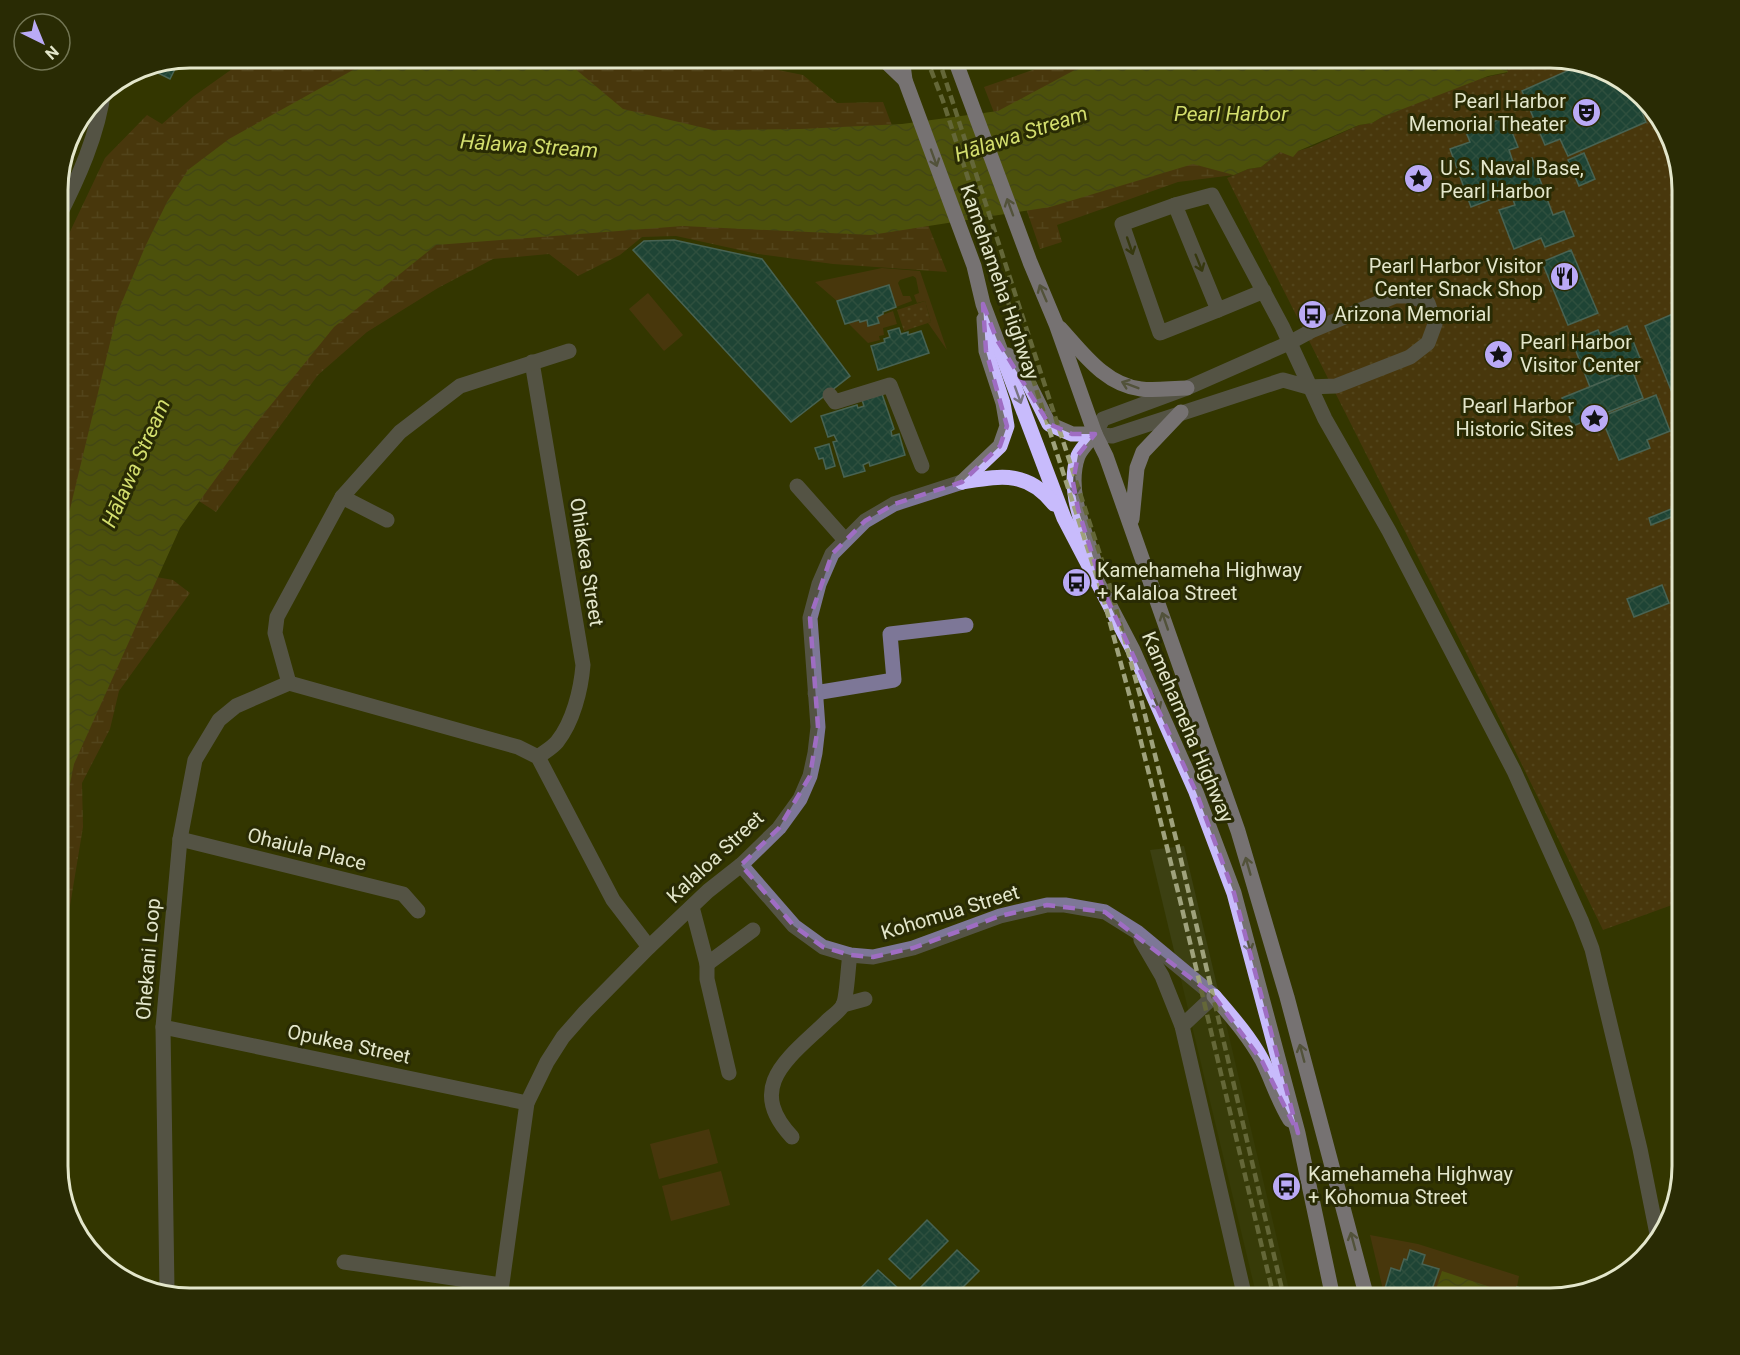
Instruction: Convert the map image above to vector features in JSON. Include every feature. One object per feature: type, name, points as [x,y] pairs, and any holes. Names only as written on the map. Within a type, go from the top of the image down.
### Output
[{"type":"main road","points":[[892,68],[905,80]]},
{"type":"main road","name":"Kamehameha Highway","points":[[903,68],[905,80],[974,266],[982,304],[998,340],[1064,518],[1133,650],[1196,792],[1234,893],[1298,1133],[1331,1288]]},
{"type":"main road","name":"Kamehameha Highway","points":[[959,68],[1095,434],[1106,456],[1238,831],[1287,997],[1364,1288]]},
{"type":"main road","points":[[962,482],[1000,446],[1007,426],[1003,403],[986,351],[982,304]]},
{"type":"main road","points":[[1056,324],[1099,370],[1117,380],[1139,389],[1187,388]]},
{"type":"main road","points":[[998,340],[1026,378],[1049,424],[1072,434],[1095,434]]},
{"type":"main road","points":[[1131,525],[1137,468],[1143,452],[1181,412]]},
{"type":"main road","points":[[1095,434],[1078,455],[1073,482],[1078,509],[1104,592]]},
{"type":"main road","points":[[962,482],[1003,476],[1027,481],[1043,491],[1064,518]]},
{"type":"main road","points":[[1214,996],[1243,1030],[1262,1060],[1280,1103],[1298,1133]]},
{"type":"street","points":[[68,198],[93,138],[100,107]]},
{"type":"street","points":[[1264,291],[1160,333],[1122,224],[1175,205],[1212,195],[1264,291],[1308,387],[1389,531],[1514,771],[1581,920],[1592,949],[1640,1149],[1656,1227]]},
{"type":"street","points":[[1175,205],[1218,310]]},
{"type":"street","points":[[1395,296],[1410,296],[1428,303],[1435,324],[1428,343],[1410,357],[1336,386],[1308,387],[1283,380],[1112,436],[1095,434],[1103,419],[1187,388],[1313,330],[1395,296]]},
{"type":"street","points":[[569,351],[460,386],[399,432],[342,497],[277,617],[275,633],[289,683],[518,747],[538,757],[613,900],[649,947]]},
{"type":"street","name":"Ohiakea Street","points":[[532,362],[583,665],[581,686],[572,714],[557,742],[538,757]]},
{"type":"street","points":[[830,395],[835,402],[890,384],[921,466]]},
{"type":"street","name":"Kalaloa Street","points":[[500,1288],[527,1103],[547,1062],[563,1037],[649,947],[779,828],[800,799],[815,753],[818,726],[810,618],[819,584],[832,554],[865,521],[894,504],[962,482]]},
{"type":"street","points":[[797,486],[845,540]]},
{"type":"street","points":[[342,497],[387,520]]},
{"type":"street","points":[[815,693],[894,680],[890,634],[966,626]]},
{"type":"street","name":"Ohekani Loop","points":[[167,1285],[163,1027],[180,839],[195,760],[219,720],[236,706],[289,683]]},
{"type":"street","name":"Ohaiula Place","points":[[180,839],[403,894],[418,910]]},
{"type":"street","name":"Kohomua Street","points":[[741,865],[794,926],[823,947],[850,955],[873,957],[913,948],[1000,916],[1047,905],[1065,905],[1105,912],[1137,932],[1214,996]]},
{"type":"street","points":[[692,907],[706,964],[706,979],[729,1073]]},
{"type":"street","points":[[706,964],[753,930]]},
{"type":"street","points":[[1137,932],[1162,976],[1182,1026],[1243,1288]]},
{"type":"street","points":[[843,1005],[850,955]]},
{"type":"street","points":[[1182,1026],[1214,996]]},
{"type":"street","points":[[792,1137],[783,1128],[772,1105],[772,1085],[780,1066],[843,1005],[865,999]]},
{"type":"street","name":"Opukea Street","points":[[163,1027],[527,1103]]},
{"type":"street","points":[[344,1262],[484,1288]]},
{"type":"highlighted area","points":[[983,304],[997,340],[1049,424],[1072,434],[1095,434],[1078,455],[1073,482],[1078,509],[1104,592],[1196,792],[1234,893],[1298,1133],[1262,1061],[1214,996],[1105,912],[1047,905],[1000,916],[913,948],[873,957],[850,955],[823,947],[794,926],[741,865],[779,828],[810,776],[818,727],[810,618],[832,554],[865,521],[894,504],[962,482],[1000,446],[1007,426],[986,351]]},
{"type":"shaded area","points":[[1184,846],[1289,1288],[1255,1288],[1150,850]]},
{"type":"green space","points":[[233,68],[768,68],[803,75],[837,103],[883,102],[906,162],[629,149],[499,71],[68,625],[68,236],[105,158],[147,115],[162,124],[194,96]]},
{"type":"green space","points":[[1038,68],[1117,68],[1011,156],[984,87]]},
{"type":"green space","name":"Pearl Harbor Visitor Center","points":[[1506,68],[1566,69],[1590,74],[1612,84],[1637,103],[1652,122],[1666,150],[1672,182],[1672,905],[1603,930],[1227,178],[1248,169],[1261,167],[1280,152],[1298,151],[1311,147],[1443,91],[1475,80],[1507,73]]},
{"type":"green space","points":[[1239,147],[1234,175],[1178,182],[1057,225],[1062,242],[1040,249],[1018,185]]},
{"type":"green space","points":[[456,190],[923,212],[947,272],[833,264],[758,254],[676,236],[642,237],[620,255],[578,276],[549,254],[493,259],[438,288],[367,332],[318,375],[216,512],[191,496],[246,368]]},
{"type":"green space","points":[[882,268],[920,271],[947,350],[928,323],[931,322],[925,301],[917,303],[914,295],[919,293],[916,278],[913,276],[900,280],[898,283],[903,296],[910,296],[912,301],[896,307],[888,285],[837,301],[815,282]]},
{"type":"green space","points":[[648,293],[683,335],[664,351],[629,309]]},
{"type":"green space","points":[[925,301],[931,322],[904,331],[897,310]]},
{"type":"green space","points":[[893,311],[897,324],[883,328],[884,335],[879,336],[880,340],[868,343],[848,323],[867,320],[869,326],[879,323],[877,317]]},
{"type":"green space","points":[[145,575],[173,580],[190,593],[119,691],[110,729],[82,783],[83,827],[68,918],[68,706]]},
{"type":"green space","points":[[709,1129],[718,1163],[659,1179],[650,1144]]},
{"type":"green space","points":[[721,1171],[730,1205],[671,1221],[662,1186]]},
{"type":"green space","points":[[1370,1235],[1418,1244],[1519,1276],[1517,1287],[1520,1288],[1383,1288]]},
{"type":"water","points":[[357,68],[574,68],[623,109],[713,130],[902,124],[998,111],[1078,68],[1506,68],[1508,72],[1488,76],[1382,117],[1372,123],[1359,125],[1298,151],[1293,157],[1280,152],[1261,167],[1234,175],[1193,164],[1050,207],[871,235],[683,226],[436,245],[334,327],[253,427],[180,528],[74,764],[68,793],[68,517],[117,314],[167,202],[188,170],[229,139]]},
{"type":"water","points":[[1442,1271],[1493,1288],[1436,1288]]},
{"type":"building","points":[[175,69],[170,79],[157,72]]},
{"type":"building","name":"Pearl Harbor Memorial Theater","points":[[1570,70],[1590,74],[1612,84],[1637,103],[1646,122],[1568,156],[1560,139],[1545,145],[1522,91]]},
{"type":"building","points":[[1506,117],[1518,147],[1509,150],[1514,165],[1532,158],[1553,215],[1564,211],[1574,236],[1545,247],[1541,238],[1514,249],[1499,210],[1515,205],[1510,192],[1471,207],[1450,149],[1470,142],[1466,132]]},
{"type":"building","points":[[1584,153],[1595,179],[1579,186],[1568,160]]},
{"type":"building","points":[[674,240],[762,259],[850,376],[791,422],[633,250],[644,241]]},
{"type":"building","points":[[1571,250],[1598,313],[1568,325],[1542,262]]},
{"type":"building","points":[[889,285],[896,307],[877,317],[879,323],[868,326],[867,320],[860,322],[859,320],[845,324],[837,301]]},
{"type":"building","points":[[1672,314],[1672,392],[1645,326]]},
{"type":"building","points":[[1627,326],[1640,358],[1629,363],[1632,370],[1590,387],[1572,341],[1598,330],[1601,337]]},
{"type":"building","points":[[899,328],[901,334],[908,332],[908,335],[921,331],[929,353],[878,370],[871,346],[885,342],[884,339],[890,337],[888,331]]},
{"type":"building","points":[[1632,370],[1643,398],[1573,426],[1562,398]]},
{"type":"building","points":[[882,394],[894,429],[891,431],[892,436],[899,434],[905,455],[870,466],[869,462],[863,465],[865,471],[844,477],[833,442],[837,441],[834,435],[828,437],[821,416],[857,405],[858,408],[864,406],[862,400]]},
{"type":"building","points":[[1656,395],[1670,431],[1647,440],[1650,448],[1619,460],[1601,417]]},
{"type":"building","points":[[829,444],[835,466],[826,469],[823,458],[819,459],[815,448]]},
{"type":"building","points":[[1672,509],[1672,517],[1651,525],[1649,518]]},
{"type":"building","points":[[1662,585],[1669,603],[1634,617],[1627,599]]},
{"type":"building","points":[[927,1220],[948,1241],[910,1279],[889,1259]]},
{"type":"building","points":[[957,1250],[979,1271],[962,1288],[920,1288]]},
{"type":"building","points":[[1410,1250],[1425,1255],[1422,1264],[1439,1269],[1432,1288],[1385,1288],[1391,1268],[1400,1271],[1404,1259],[1407,1260]]},
{"type":"building","points":[[878,1270],[898,1288],[861,1288]]},
{"type":"railway","points":[[930,68],[943,101],[1102,593],[1180,900],[1272,1288]]},
{"type":"railway","points":[[942,68],[1107,576],[1178,847],[1282,1288]]},
{"type":"place","name":"Pearl Harbor Memorial Theater","points":[[1587,113]]},
{"type":"place","name":"U.S. Naval Base, Pearl Harbor","points":[[1419,179]]},
{"type":"place","name":"Pearl Harbor Visitor Center Snack Shop","points":[[1564,277]]},
{"type":"place","name":"Arizona Memorial","points":[[1313,314]]},
{"type":"place","name":"Pearl Harbor Visitor Center","points":[[1499,354]]},
{"type":"place","name":"Pearl Harbor Historic Sites","points":[[1595,418]]},
{"type":"place","name":"Kamehameha Highway + Kalaloa Street","points":[[1076,582]]},
{"type":"place","name":"Kamehameha Highway + Kohomua Street","points":[[1287,1186]]},
{"type":"water label","name":"Pearl Harbor","points":[[1231,114]]},
{"type":"water label","name":"Hālawa Stream","points":[[1021,134]]},
{"type":"water label","name":"Hālawa Stream","points":[[529,146]]},
{"type":"water label","name":"Hālawa Stream","points":[[136,463]]}]
